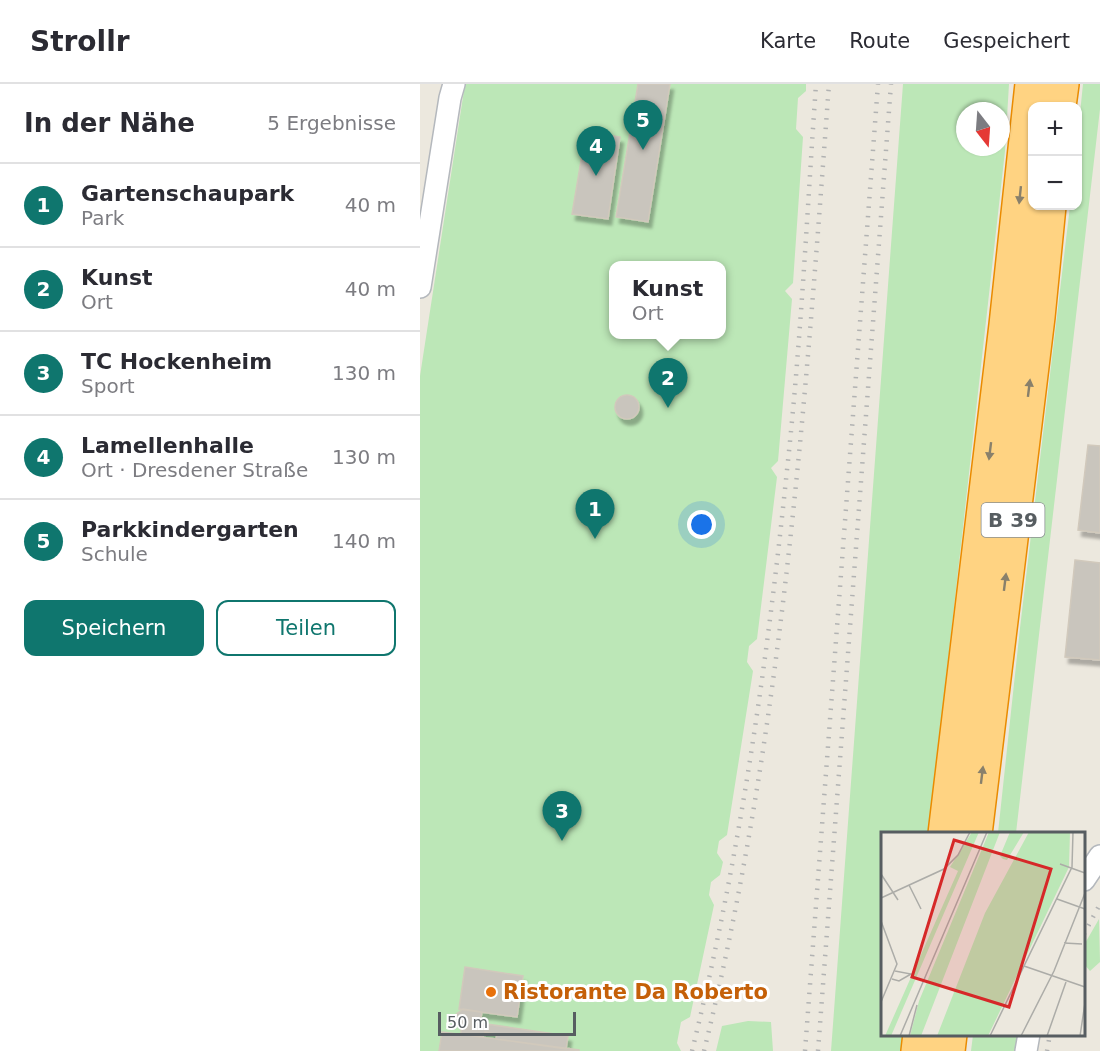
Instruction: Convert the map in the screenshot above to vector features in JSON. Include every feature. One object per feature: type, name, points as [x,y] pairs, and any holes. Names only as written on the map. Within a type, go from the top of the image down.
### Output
[{"type":"highway","name":"B 39","points":[[945,832],[1038,92],[1062,84]]},
{"type":"highway","name":"B 39","points":[[975,832],[1038,316],[1049,210]]},
{"type":"highway","points":[[918,1051],[920,1036]]},
{"type":"highway","points":[[948,1051],[950,1036]]},
{"type":"street","points":[[420,287],[454,84]]},
{"type":"street","points":[[1085,877],[1100,856]]},
{"type":"street","points":[[1026,1051],[1029,1036]]},
{"type":"green space","points":[[465,84],[806,84],[806,91],[798,98],[796,129],[803,137],[793,283],[785,291],[792,299],[778,461],[771,468],[777,477],[757,639],[749,646],[747,662],[753,671],[727,835],[719,841],[717,853],[723,862],[720,875],[711,882],[709,895],[714,905],[690,1017],[681,1022],[677,1043],[681,1051],[420,1051],[420,376]]},
{"type":"green space","points":[[903,84],[1009,84],[1008,102],[956,102],[956,156],[1004,156],[943,706],[933,832],[881,832],[881,1036],[908,1036],[905,1051],[831,1051]]},
{"type":"green space","points":[[1083,84],[1100,84],[1100,109],[1016,832],[998,832],[1070,210],[1082,210]]},
{"type":"green space","points":[[1099,919],[1100,962],[1090,971],[1085,965],[1085,943]]},
{"type":"green space","points":[[748,1021],[771,1022],[773,1051],[716,1051],[722,1026]]},
{"type":"green space","points":[[973,1036],[1019,1036],[1016,1051],[971,1051]]},
{"type":"building","points":[[638,84],[670,84],[648,222],[616,217]]},
{"type":"building","points":[[586,131],[620,137],[608,219],[572,214]]},
{"type":"building","points":[[627,395],[636,398],[639,407],[636,416],[627,419],[618,416],[615,407],[618,398]]},
{"type":"building","points":[[1088,445],[1100,446],[1100,533],[1078,530]]},
{"type":"building","points":[[1075,560],[1100,563],[1100,660],[1065,657]]},
{"type":"building","name":"Ristorante Da Roberto","points":[[465,967],[523,976],[517,1017],[459,1009]]},
{"type":"building","points":[[463,1009],[482,1012],[480,1023],[568,1036],[566,1049],[496,1039],[497,1034],[485,1032],[483,1037],[461,1034],[461,1025],[454,1016]]},
{"type":"building","points":[[442,1032],[579,1050],[579,1051],[439,1051]]},
{"type":"railway","points":[[692,1051],[724,907],[761,689],[796,374],[816,84]]},
{"type":"railway","points":[[704,1051],[731,932],[772,692],[799,449],[829,84]]},
{"type":"railway","points":[[805,1051],[878,84]]},
{"type":"railway","points":[[818,1051],[891,84]]},
{"type":"railway","points":[[1085,932],[1100,904]]},
{"type":"railway","points":[[1047,1051],[1050,1036]]},
{"type":"place","name":"Parkkindergarten","points":[[643,150]]},
{"type":"place","name":"Lamellenhalle","points":[[596,176]]},
{"type":"place","name":"Kunst","points":[[668,408]]},
{"type":"place","name":"Gartenschaupark","points":[[595,539]]},
{"type":"place","name":"TC Hockenheim","points":[[562,841]]},
{"type":"place","name":"Ristorante Da Roberto","points":[[491,992]]}]
